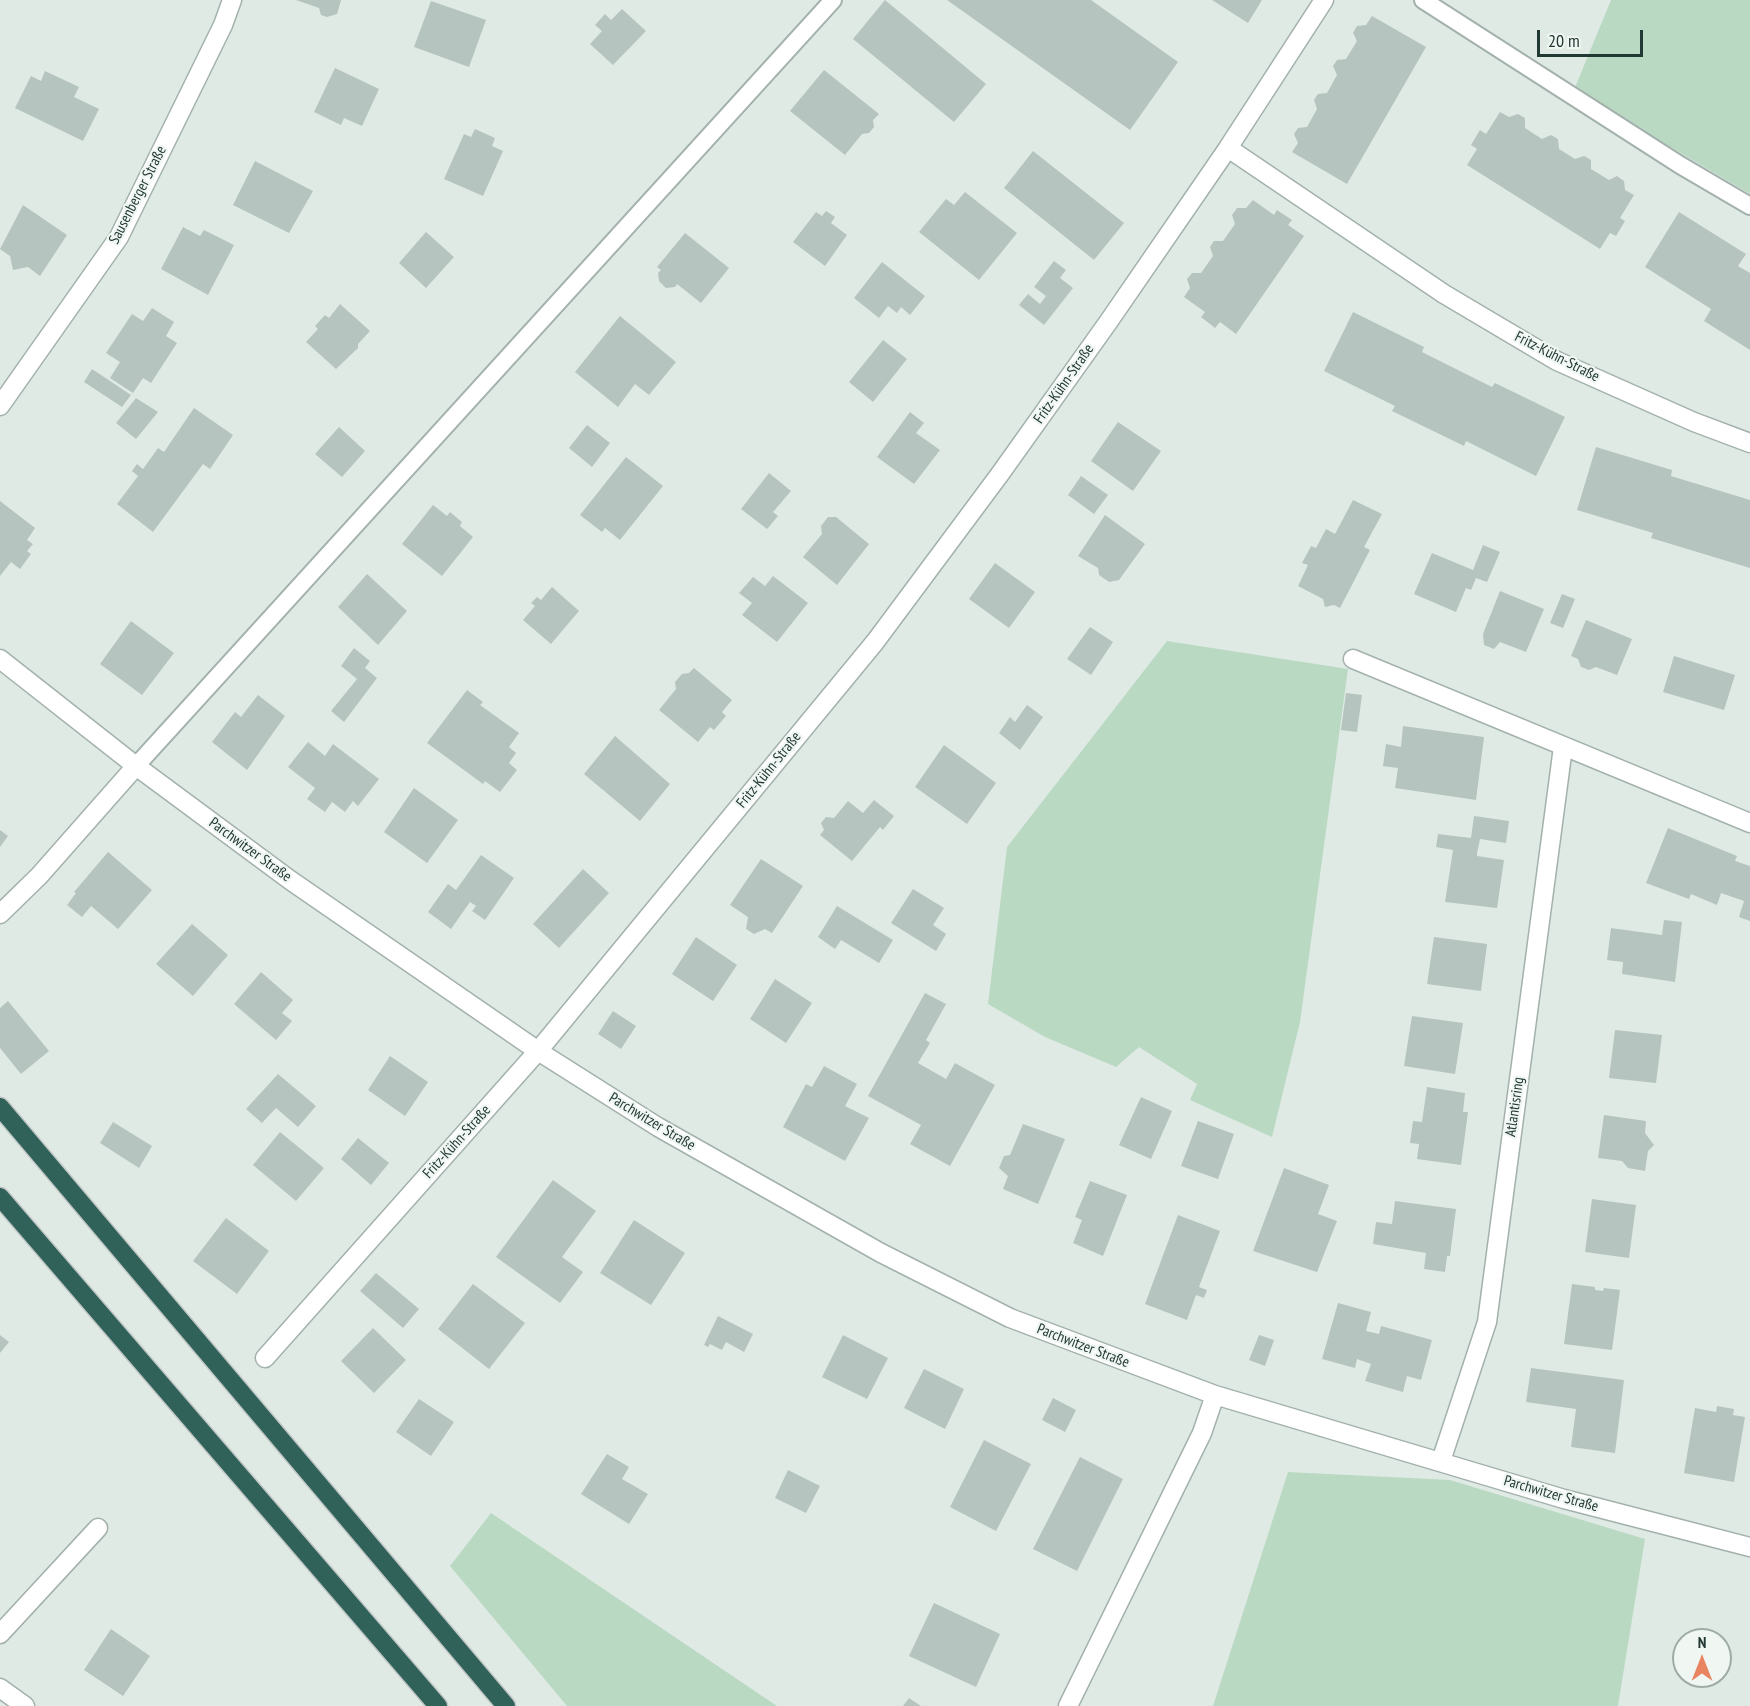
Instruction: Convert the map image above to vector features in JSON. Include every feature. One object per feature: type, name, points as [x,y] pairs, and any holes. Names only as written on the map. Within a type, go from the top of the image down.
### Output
[{"type":"highway","points":[[0,1107],[506,1706]]},
{"type":"highway","points":[[0,1197],[438,1706]]},
{"type":"street","name":"Sausenberger Straße","points":[[0,406],[119,237],[223,25],[232,0]]},
{"type":"street","name":"Fritz-Kühn-Straße","points":[[265,1358],[538,1052],[875,642],[1007,464],[1228,148],[1324,0]]},
{"type":"street","name":"Fritz-Kühn-Straße","points":[[1228,148],[1444,294],[1557,361],[1694,422],[1750,443]]},
{"type":"street","name":"Parchwitzer Straße","points":[[0,659],[136,766],[290,880],[538,1052],[658,1127],[881,1252],[1010,1318],[1215,1395],[1564,1499],[1750,1547]]},
{"type":"street","points":[[1353,659],[1750,823]]},
{"type":"street","name":"Atlantisring","points":[[1441,1461],[1487,1322],[1563,747]]},
{"type":"street","points":[[0,914],[39,876],[136,766]]},
{"type":"street","points":[[1068,1706],[1202,1433],[1215,1395]]},
{"type":"street","points":[[0,1634],[98,1528]]},
{"type":"street","points":[[0,1688],[25,1706]]},
{"type":"lane","points":[[136,766],[833,0]]},
{"type":"lane","points":[[1423,0],[1680,165],[1750,206]]},
{"type":"green space","points":[[1611,0],[1750,0],[1750,194],[1574,90]]},
{"type":"green space","points":[[1167,641],[1348,669],[1300,1022],[1272,1137],[1190,1100],[1197,1084],[1139,1047],[1116,1067],[1045,1037],[988,1004],[1007,847]]},
{"type":"green space","points":[[1288,1472],[1450,1480],[1645,1539],[1618,1706],[1213,1706]]},
{"type":"green space","points":[[491,1513],[777,1706],[567,1706],[450,1566]]},
{"type":"building","points":[[296,0],[341,0],[337,14],[327,17],[321,15],[319,8]]},
{"type":"building","points":[[885,0],[986,84],[954,122],[853,39]]},
{"type":"building","points":[[947,0],[1091,0],[1178,62],[1130,130]]},
{"type":"building","points":[[1212,0],[1262,0],[1248,23]]},
{"type":"building","points":[[431,1],[486,20],[469,67],[414,47]]},
{"type":"building","points":[[622,9],[646,31],[613,65],[590,44],[602,31],[595,25],[605,14],[611,20]]},
{"type":"building","points":[[1372,16],[1426,47],[1347,184],[1292,152],[1298,143],[1294,134],[1298,128],[1307,127],[1317,109],[1314,100],[1318,94],[1327,93],[1337,75],[1333,66],[1337,60],[1346,59],[1357,41],[1353,33],[1357,26],[1366,25]]},
{"type":"building","points":[[335,68],[379,89],[362,126],[344,118],[341,125],[314,112]]},
{"type":"building","points":[[824,70],[879,114],[873,120],[874,127],[869,133],[862,134],[845,155],[790,111]]},
{"type":"building","points":[[45,71],[79,87],[74,97],[99,109],[83,141],[15,108],[31,76],[41,81]]},
{"type":"building","points":[[1500,112],[1509,117],[1518,114],[1525,118],[1525,128],[1542,139],[1551,135],[1558,139],[1559,149],[1575,159],[1584,156],[1591,160],[1591,169],[1609,180],[1617,176],[1624,181],[1625,190],[1634,195],[1620,218],[1625,221],[1616,236],[1610,233],[1600,249],[1467,165],[1477,149],[1471,145],[1480,130],[1486,134]]},
{"type":"building","points":[[475,129],[495,138],[492,146],[503,151],[483,196],[444,179],[464,134],[471,137]]},
{"type":"building","points":[[1033,151],[1124,223],[1094,260],[1004,188]]},
{"type":"building","points":[[255,161],[313,191],[289,233],[233,205]]},
{"type":"building","points":[[965,192],[1017,233],[979,280],[919,232],[946,199],[954,205]]},
{"type":"building","points":[[1253,200],[1274,215],[1277,210],[1292,220],[1288,225],[1304,236],[1236,334],[1220,322],[1215,328],[1201,317],[1205,312],[1184,297],[1190,288],[1187,279],[1192,273],[1201,273],[1213,256],[1210,247],[1214,241],[1223,241],[1235,224],[1232,215],[1237,208],[1246,208]]},
{"type":"building","points":[[23,205],[67,235],[40,276],[28,267],[13,270],[10,256],[0,249]]},
{"type":"building","points":[[826,211],[835,217],[831,223],[847,235],[825,266],[793,242],[816,212],[822,216]]},
{"type":"building","points":[[1679,212],[1746,254],[1738,266],[1750,273],[1750,350],[1704,321],[1711,309],[1645,267]]},
{"type":"building","points":[[183,227],[200,236],[204,230],[234,245],[208,295],[161,269]]},
{"type":"building","points":[[426,232],[454,257],[426,288],[399,263]]},
{"type":"building","points":[[685,233],[729,268],[701,303],[677,284],[675,287],[666,288],[659,281],[658,273],[661,270],[657,267]]},
{"type":"building","points":[[1054,261],[1066,270],[1060,278],[1073,288],[1044,325],[1019,305],[1028,294],[1040,304],[1046,296],[1034,287]]},
{"type":"building","points":[[882,262],[925,296],[910,315],[901,307],[897,313],[888,306],[879,318],[854,298]]},
{"type":"building","points":[[340,304],[370,331],[358,344],[358,348],[336,369],[306,342],[318,329],[315,326],[325,315],[329,318]]},
{"type":"building","points":[[152,308],[174,322],[166,336],[177,343],[151,383],[143,378],[133,393],[110,378],[120,362],[106,353],[132,314],[143,321]]},
{"type":"building","points":[[1353,312],[1424,347],[1422,352],[1492,387],[1495,383],[1565,417],[1536,476],[1466,441],[1464,446],[1392,411],[1395,406],[1324,371]]},
{"type":"building","points":[[620,316],[676,362],[649,395],[635,384],[618,407],[575,372]]},
{"type":"building","points":[[883,340],[907,359],[873,402],[849,382]]},
{"type":"building","points":[[92,369],[131,395],[122,407],[84,382]]},
{"type":"building","points":[[136,398],[158,412],[136,439],[116,423]]},
{"type":"building","points":[[194,408],[233,435],[210,469],[203,464],[153,532],[117,504],[138,476],[132,471],[137,464],[143,469],[158,448],[164,452]]},
{"type":"building","points":[[910,412],[924,423],[916,433],[940,450],[914,484],[877,457]]},
{"type":"building","points":[[1118,422],[1161,451],[1133,491],[1091,461]]},
{"type":"building","points":[[587,425],[610,443],[592,467],[569,448]]},
{"type":"building","points":[[339,427],[365,451],[342,477],[315,454]]},
{"type":"building","points":[[1596,447],[1672,470],[1671,476],[1750,500],[1750,568],[1651,538],[1653,533],[1577,510]]},
{"type":"building","points":[[626,457],[663,486],[620,540],[605,528],[602,532],[580,515]]},
{"type":"building","points":[[769,473],[791,491],[773,512],[778,516],[767,529],[741,509]]},
{"type":"building","points":[[1081,476],[1108,495],[1094,514],[1068,495]]},
{"type":"building","points":[[1353,500],[1382,514],[1364,547],[1370,550],[1340,608],[1334,605],[1325,607],[1323,599],[1298,586],[1308,565],[1302,563],[1311,546],[1316,548],[1326,529],[1335,534]]},
{"type":"building","points":[[0,501],[35,528],[27,540],[33,544],[27,551],[31,554],[20,569],[11,562],[0,576]]},
{"type":"building","points":[[433,505],[447,516],[450,512],[462,522],[460,526],[473,537],[442,576],[402,544]]},
{"type":"building","points":[[1105,515],[1145,544],[1119,580],[1109,582],[1099,575],[1098,568],[1078,556]]},
{"type":"building","points":[[828,517],[836,517],[869,544],[837,585],[803,557],[822,534],[821,526]]},
{"type":"building","points":[[1483,545],[1500,552],[1487,582],[1476,578],[1471,590],[1466,588],[1456,612],[1414,594],[1432,553],[1473,570]]},
{"type":"building","points":[[995,563],[1035,592],[1009,628],[969,599]]},
{"type":"building","points":[[367,574],[407,611],[378,645],[338,607]]},
{"type":"building","points":[[773,576],[808,603],[777,642],[742,615],[752,603],[739,593],[753,577],[765,586]]},
{"type":"building","points":[[552,587],[579,611],[551,644],[523,620],[535,606],[531,603],[537,597],[541,600]]},
{"type":"building","points":[[1500,591],[1544,609],[1526,652],[1500,642],[1494,649],[1484,645],[1483,634]]},
{"type":"building","points":[[1562,594],[1575,599],[1563,628],[1550,623]]},
{"type":"building","points":[[1586,620],[1632,639],[1617,675],[1596,667],[1589,670],[1581,667],[1578,659],[1571,656]]},
{"type":"building","points":[[131,621],[174,653],[142,695],[100,664]]},
{"type":"building","points":[[1090,627],[1113,642],[1091,675],[1067,659]]},
{"type":"building","points":[[354,648],[370,661],[365,668],[377,678],[344,722],[331,711],[357,679],[341,666]]},
{"type":"building","points":[[1674,656],[1735,675],[1724,710],[1663,692]]},
{"type":"building","points":[[694,668],[732,700],[722,712],[726,716],[714,730],[710,727],[698,742],[659,710],[676,689],[675,682],[682,674],[689,673]]},
{"type":"building","points":[[467,690],[483,702],[480,705],[519,733],[509,747],[516,753],[509,763],[517,770],[500,792],[485,781],[483,784],[427,743]]},
{"type":"building","points":[[1346,693],[1362,695],[1357,732],[1341,730]]},
{"type":"building","points":[[258,695],[285,716],[247,770],[212,742],[235,712],[241,717]]},
{"type":"building","points":[[1027,705],[1043,717],[1020,750],[999,733],[1010,717],[1015,722]]},
{"type":"building","points":[[1403,726],[1484,737],[1476,800],[1395,788],[1398,768],[1383,766],[1386,744],[1401,747]]},
{"type":"building","points":[[615,736],[670,784],[640,821],[584,774]]},
{"type":"building","points":[[308,742],[325,756],[333,744],[379,779],[358,806],[353,801],[345,812],[332,802],[325,812],[307,799],[315,788],[288,767]]},
{"type":"building","points":[[944,745],[996,783],[967,824],[915,787]]},
{"type":"building","points":[[414,788],[458,820],[427,863],[384,832]]},
{"type":"building","points":[[874,800],[894,816],[883,830],[880,827],[852,861],[820,835],[824,830],[821,823],[826,817],[834,818],[848,801],[863,813]]},
{"type":"building","points":[[1474,816],[1509,821],[1506,843],[1480,839],[1477,853],[1477,856],[1504,860],[1497,908],[1445,902],[1453,850],[1436,847],[1438,834],[1471,838]]},
{"type":"building","points":[[1668,828],[1737,856],[1735,861],[1750,866],[1750,921],[1739,917],[1744,901],[1721,893],[1717,905],[1691,894],[1689,899],[1646,883]]},
{"type":"building","points":[[0,830],[8,836],[0,847]]},
{"type":"building","points":[[108,852],[152,890],[118,929],[91,906],[82,917],[67,905],[76,893],[74,892]]},
{"type":"building","points":[[481,855],[514,878],[485,920],[472,911],[476,906],[470,902],[451,929],[428,912],[448,884],[456,890]]},
{"type":"building","points":[[761,859],[803,886],[772,933],[765,929],[754,934],[746,929],[748,917],[730,905]]},
{"type":"building","points":[[583,869],[609,893],[559,948],[533,924]]},
{"type":"building","points":[[913,889],[944,908],[933,925],[946,934],[936,951],[891,923]]},
{"type":"building","points":[[837,906],[893,940],[879,963],[841,940],[835,949],[818,937]]},
{"type":"building","points":[[1664,920],[1682,922],[1675,982],[1622,974],[1623,962],[1607,960],[1611,928],[1662,935]]},
{"type":"building","points":[[192,924],[228,955],[193,996],[156,964]]},
{"type":"building","points":[[696,937],[737,965],[713,1001],[672,974]]},
{"type":"building","points":[[1434,937],[1487,944],[1481,991],[1427,984]]},
{"type":"building","points":[[261,972],[293,1000],[282,1013],[292,1021],[276,1040],[234,1004]]},
{"type":"building","points":[[775,979],[812,1003],[786,1043],[750,1019]]},
{"type":"building","points":[[925,993],[946,1004],[926,1040],[930,1043],[918,1063],[946,1079],[955,1063],[995,1085],[950,1166],[910,1144],[921,1125],[868,1096]]},
{"type":"building","points":[[8,1001],[49,1051],[21,1074],[0,1048],[0,1008]]},
{"type":"building","points":[[613,1011],[636,1026],[621,1049],[598,1034]]},
{"type":"building","points":[[1412,1016],[1463,1023],[1455,1074],[1404,1066]]},
{"type":"building","points":[[1615,1030],[1662,1035],[1656,1083],[1609,1078]]},
{"type":"building","points":[[390,1056],[428,1082],[405,1116],[368,1090]]},
{"type":"building","points":[[824,1066],[857,1084],[845,1106],[869,1118],[845,1161],[783,1127],[806,1084],[812,1087]]},
{"type":"building","points":[[278,1074],[316,1106],[298,1127],[276,1108],[262,1123],[246,1109]]},
{"type":"building","points":[[1427,1087],[1465,1093],[1463,1112],[1468,1112],[1461,1165],[1417,1159],[1419,1144],[1410,1143],[1413,1121],[1422,1122]]},
{"type":"building","points":[[1141,1097],[1172,1111],[1151,1159],[1119,1145]]},
{"type":"building","points":[[1604,1115],[1646,1121],[1645,1133],[1654,1145],[1648,1151],[1645,1171],[1628,1168],[1622,1161],[1598,1158]]},
{"type":"building","points":[[1198,1121],[1234,1134],[1218,1179],[1181,1166]]},
{"type":"building","points":[[113,1122],[152,1146],[139,1168],[100,1143]]},
{"type":"building","points":[[1023,1124],[1065,1139],[1038,1204],[1003,1189],[1008,1176],[999,1168],[1004,1156],[1010,1155]]},
{"type":"building","points":[[280,1132],[324,1168],[296,1201],[253,1165]]},
{"type":"building","points":[[358,1138],[389,1163],[371,1185],[341,1159]]},
{"type":"building","points":[[1284,1168],[1329,1185],[1318,1214],[1337,1221],[1317,1272],[1253,1251]]},
{"type":"building","points":[[553,1180],[596,1211],[562,1257],[583,1272],[560,1303],[496,1257]]},
{"type":"building","points":[[1090,1181],[1127,1195],[1103,1256],[1073,1243],[1082,1220],[1075,1217]]},
{"type":"building","points":[[1592,1199],[1636,1205],[1629,1258],[1585,1252]]},
{"type":"building","points":[[1395,1201],[1456,1209],[1450,1256],[1447,1256],[1445,1272],[1424,1269],[1426,1253],[1373,1244],[1376,1222],[1392,1224]]},
{"type":"building","points":[[1178,1215],[1220,1231],[1199,1287],[1207,1290],[1204,1298],[1196,1295],[1187,1320],[1145,1304]]},
{"type":"building","points":[[226,1218],[269,1251],[237,1294],[193,1261]]},
{"type":"building","points":[[634,1220],[685,1253],[651,1305],[600,1273]]},
{"type":"building","points":[[376,1273],[419,1309],[403,1328],[360,1291]]},
{"type":"building","points":[[473,1284],[525,1323],[489,1369],[438,1329]]},
{"type":"building","points":[[1572,1284],[1595,1287],[1595,1290],[1603,1291],[1604,1288],[1620,1290],[1612,1350],[1564,1344]]},
{"type":"building","points":[[1338,1303],[1371,1312],[1366,1331],[1379,1334],[1381,1326],[1432,1340],[1421,1380],[1407,1376],[1403,1392],[1365,1381],[1371,1364],[1357,1359],[1355,1368],[1322,1359]]},
{"type":"building","points":[[718,1316],[753,1334],[744,1352],[726,1342],[722,1350],[710,1344],[708,1347],[704,1345]]},
{"type":"building","points":[[373,1328],[406,1360],[374,1393],[341,1361]]},
{"type":"building","points":[[0,1335],[9,1342],[0,1353]]},
{"type":"building","points":[[843,1335],[888,1358],[867,1399],[822,1377]]},
{"type":"building","points":[[1259,1335],[1274,1340],[1265,1366],[1249,1360]]},
{"type":"building","points":[[1531,1368],[1624,1380],[1615,1453],[1571,1447],[1576,1409],[1526,1402]]},
{"type":"building","points":[[924,1369],[964,1389],[945,1429],[904,1408]]},
{"type":"building","points":[[1053,1398],[1076,1410],[1065,1432],[1042,1420]]},
{"type":"building","points":[[419,1399],[454,1422],[431,1456],[396,1432]]},
{"type":"building","points":[[1717,1406],[1734,1409],[1733,1415],[1745,1417],[1734,1482],[1684,1473],[1695,1408],[1716,1412]]},
{"type":"building","points":[[984,1440],[1031,1464],[996,1531],[950,1507]]},
{"type":"building","points":[[607,1454],[629,1467],[622,1479],[648,1494],[629,1524],[581,1494]]},
{"type":"building","points":[[1080,1457],[1123,1479],[1077,1571],[1033,1549]]},
{"type":"building","points":[[788,1470],[820,1486],[806,1513],[775,1498]]},
{"type":"building","points":[[934,1603],[1000,1634],[976,1687],[909,1656]]},
{"type":"building","points":[[111,1629],[150,1656],[123,1696],[84,1670]]},
{"type":"building","points":[[909,1698],[921,1706],[903,1706]]}]
